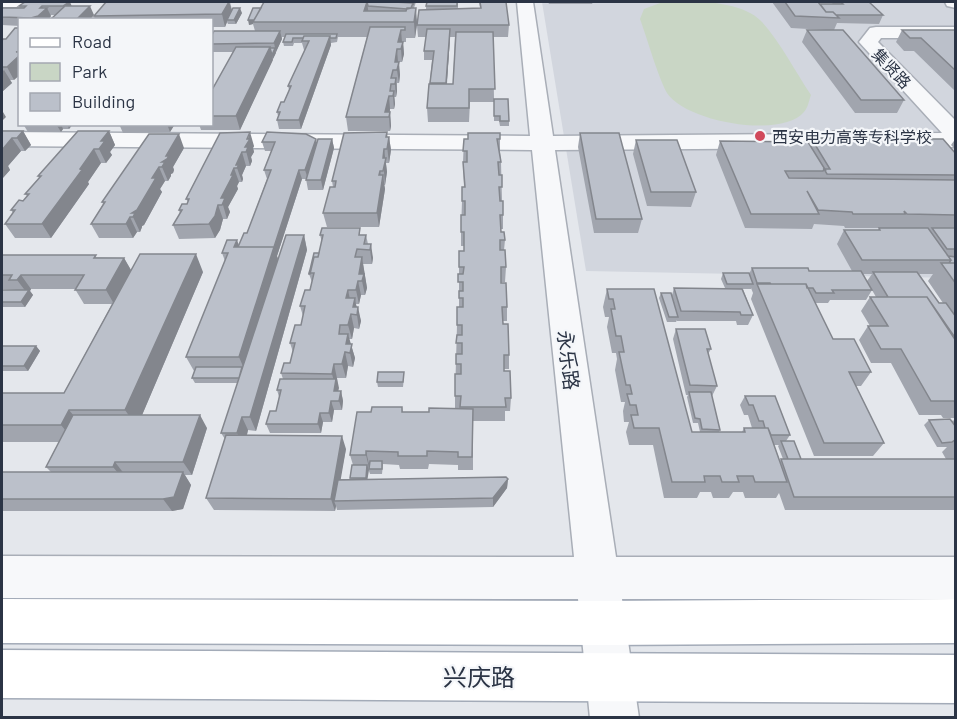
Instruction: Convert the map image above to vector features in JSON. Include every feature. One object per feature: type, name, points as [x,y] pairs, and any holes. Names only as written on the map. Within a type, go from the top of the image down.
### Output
[{"type":"main road","points":[[2,621],[602,623],[956,621]]},
{"type":"main road","name":"兴庆路","points":[[2,674],[612,697],[956,679]]},
{"type":"street","points":[[2,2],[53,2]]},
{"type":"street","name":"永乐路","points":[[525,2],[612,697]]},
{"type":"street","name":"集贤路","points":[[956,33],[876,32],[868,42],[956,135]]},
{"type":"street","points":[[2,139],[542,143],[956,140]]},
{"type":"street","points":[[2,577],[956,578]]},
{"type":"shaded area","name":"西安电力高等专科学校","points":[[542,2],[955,2],[955,278],[586,271]]},
{"type":"green space","points":[[687,1],[728,5],[752,14],[761,21],[774,37],[811,95],[804,112],[792,120],[756,126],[713,119],[677,103],[667,93],[640,19],[644,9],[663,2]]},
{"type":"building","points":[[25,2],[69,2],[63,6],[42,6],[40,8],[47,8],[38,16],[31,18],[2,17],[2,8],[24,8],[26,6],[19,6]]},
{"type":"building","points":[[106,2],[229,2],[222,14],[94,16]]},
{"type":"building","points":[[264,2],[367,2],[364,11],[406,11],[407,8],[416,8],[414,22],[253,22]]},
{"type":"building","points":[[367,2],[413,3],[411,8],[407,9],[368,6]]},
{"type":"building","points":[[427,2],[457,2],[457,6],[426,6]]},
{"type":"building","points":[[480,2],[506,2],[509,25],[417,25],[419,10],[481,8]]},
{"type":"building","points":[[785,2],[818,2],[826,12],[833,12],[839,18],[795,16]]},
{"type":"building","points":[[841,2],[869,2],[883,15],[836,15],[833,12],[826,12],[820,4],[843,4]]},
{"type":"building","points":[[65,6],[90,6],[78,18],[52,18]]},
{"type":"building","points":[[233,8],[240,8],[234,20],[227,20]]},
{"type":"building","points":[[253,8],[261,8],[254,20],[248,20]]},
{"type":"building","points":[[370,27],[405,27],[405,30],[401,30],[398,42],[403,42],[401,49],[397,49],[395,62],[399,62],[397,70],[393,70],[391,78],[396,78],[395,84],[391,84],[390,91],[394,91],[393,96],[389,96],[385,112],[390,112],[389,117],[346,117]]},
{"type":"building","points":[[15,28],[18,28],[18,52],[16,52],[18,52],[18,57],[7,67],[2,67],[2,41]]},
{"type":"building","points":[[427,29],[450,29],[446,83],[430,83],[434,51],[424,51]]},
{"type":"building","points":[[807,30],[843,30],[904,100],[861,100]]},
{"type":"building","points":[[902,30],[956,30],[956,71],[921,38],[910,38]]},
{"type":"building","points":[[214,31],[280,31],[274,43],[213,44]]},
{"type":"building","points":[[456,32],[493,32],[495,89],[469,89],[469,108],[427,108],[429,84],[453,84]]},
{"type":"building","points":[[286,34],[337,34],[336,38],[304,36],[293,38],[292,42],[283,42]]},
{"type":"building","points":[[304,36],[330,36],[299,120],[277,120],[281,102],[284,102],[291,86],[288,86],[309,41],[302,41]]},
{"type":"building","points":[[236,47],[270,47],[236,116],[213,116],[213,88]]},
{"type":"building","points":[[494,99],[508,99],[509,121],[500,121],[500,116],[494,116]]},
{"type":"building","points":[[2,131],[23,131],[17,138],[12,138],[2,150]]},
{"type":"building","points":[[78,131],[109,131],[101,141],[105,141],[99,149],[94,149],[80,169],[82,170],[42,224],[5,224],[15,210],[11,210],[19,200],[23,201],[29,194],[25,194]]},
{"type":"building","points":[[833,131],[911,131],[917,139],[943,139],[956,154],[956,175],[827,174],[824,169],[830,169],[811,138],[838,138]]},
{"type":"building","points":[[250,132],[247,139],[250,139],[245,147],[248,147],[246,152],[242,152],[236,165],[239,165],[234,168],[231,175],[233,175],[221,198],[225,198],[222,205],[218,205],[215,216],[209,224],[173,225],[182,210],[179,210],[182,204],[187,204],[189,199],[186,199],[220,133]]},
{"type":"building","points":[[267,132],[306,134],[316,139],[305,170],[299,170],[274,247],[238,247],[244,233],[247,233],[271,170],[264,170],[275,142],[262,142]]},
{"type":"building","points":[[387,132],[386,137],[389,137],[383,158],[386,158],[383,171],[380,171],[379,175],[383,175],[377,213],[323,213],[330,187],[335,187],[336,181],[332,181],[344,133]]},
{"type":"building","points":[[468,133],[500,133],[500,139],[497,139],[501,162],[498,162],[499,175],[502,175],[502,187],[499,187],[500,201],[503,201],[503,215],[500,215],[501,232],[504,232],[505,240],[500,240],[500,250],[505,250],[506,267],[501,267],[501,283],[506,283],[507,307],[502,307],[503,324],[508,324],[509,355],[504,355],[504,371],[510,371],[511,398],[505,398],[506,407],[460,407],[461,396],[455,396],[455,374],[461,374],[461,364],[456,364],[456,354],[462,354],[462,343],[456,343],[457,335],[462,335],[462,325],[457,325],[457,307],[463,307],[463,298],[459,298],[459,291],[463,291],[463,282],[458,282],[458,274],[463,274],[464,267],[459,267],[459,251],[464,251],[461,215],[465,215],[462,187],[465,187],[463,162],[467,162],[467,151],[463,151],[464,139],[468,139]]},
{"type":"building","points":[[580,133],[619,133],[642,219],[596,219]]},
{"type":"building","points":[[149,134],[179,134],[166,156],[169,156],[162,162],[165,162],[152,178],[156,178],[137,210],[132,213],[135,213],[133,217],[130,217],[126,224],[91,224],[105,202],[102,202]]},
{"type":"building","points":[[318,139],[332,139],[321,180],[306,180]]},
{"type":"building","points":[[636,140],[677,140],[696,192],[651,192]]},
{"type":"building","points":[[720,141],[808,142],[826,171],[824,169],[823,171],[785,171],[789,178],[956,180],[956,215],[907,214],[904,211],[905,214],[853,214],[852,212],[818,210],[807,191],[819,214],[751,214]]},
{"type":"building","points":[[322,228],[360,228],[359,235],[366,235],[364,244],[371,244],[370,250],[357,249],[355,257],[362,257],[359,274],[364,274],[362,281],[358,281],[356,290],[348,290],[346,298],[355,298],[353,307],[358,307],[357,315],[351,314],[348,325],[340,325],[339,334],[348,334],[346,344],[352,344],[350,353],[345,352],[342,364],[334,364],[332,374],[281,373],[284,363],[290,363],[295,343],[290,343],[295,325],[301,325],[305,306],[300,306],[305,290],[310,290],[314,273],[309,273],[314,257],[318,257],[323,235],[320,235]]},
{"type":"building","points":[[879,228],[928,228],[951,260],[862,260],[844,230],[880,230]]},
{"type":"building","points":[[932,228],[956,228],[956,249],[947,249]]},
{"type":"building","points":[[286,235],[304,235],[250,417],[242,417],[237,433],[221,433]]},
{"type":"building","points":[[227,240],[237,240],[234,247],[274,247],[239,357],[186,357],[228,253],[222,253]]},
{"type":"building","points":[[314,253],[319,253],[318,257],[314,257],[309,274]]},
{"type":"building","points":[[140,254],[196,254],[125,410],[69,410],[61,425],[2,425],[2,393],[64,393]]},
{"type":"building","points":[[2,255],[96,255],[94,258],[124,258],[106,290],[75,290],[84,275],[21,275],[17,280],[9,280],[12,275],[2,275]]},
{"type":"building","points":[[948,256],[956,257],[956,263],[949,263],[951,260]]},
{"type":"building","points":[[941,263],[956,263],[956,284]]},
{"type":"building","points":[[752,268],[861,271],[872,290],[832,290],[834,293],[816,293],[813,288],[807,288],[806,284],[757,283]]},
{"type":"building","points":[[873,272],[917,272],[939,303],[946,303],[956,317],[956,339],[927,297],[888,297]]},
{"type":"building","points":[[723,273],[749,273],[753,284],[727,284]]},
{"type":"building","points":[[757,284],[806,284],[833,339],[854,339],[871,372],[849,372],[884,443],[824,443]]},
{"type":"building","points":[[674,288],[742,289],[753,315],[741,315],[740,312],[681,311]]},
{"type":"building","points":[[607,289],[654,289],[692,432],[745,432],[744,428],[768,428],[787,482],[755,482],[753,476],[737,476],[739,482],[722,482],[720,476],[704,476],[705,482],[672,482],[659,428],[634,428],[631,415],[638,415],[636,405],[630,405],[627,394],[632,394],[630,385],[626,385],[619,352],[624,352],[621,336],[616,336],[611,309],[615,309],[613,299],[609,299]]},
{"type":"building","points":[[2,290],[29,290],[21,302],[2,302]]},
{"type":"building","points":[[661,293],[671,293],[678,317],[669,317]]},
{"type":"building","points":[[870,297],[927,297],[956,341],[956,404],[954,401],[931,401],[901,349],[881,349],[868,326],[888,326]]},
{"type":"building","points":[[676,329],[705,329],[711,349],[707,349],[717,386],[690,385]]},
{"type":"building","points":[[2,346],[36,346],[24,366],[2,366]]},
{"type":"building","points":[[196,367],[242,367],[239,378],[192,378]]},
{"type":"building","points":[[378,372],[404,372],[403,382],[377,382]]},
{"type":"building","points":[[280,379],[336,379],[334,391],[341,391],[339,401],[331,401],[329,413],[320,413],[318,424],[266,424],[270,411],[276,411],[281,390],[277,390]]},
{"type":"building","points":[[689,392],[711,392],[720,430],[702,429],[700,419],[695,418]]},
{"type":"building","points":[[745,396],[775,396],[790,435],[771,435],[763,421],[759,421],[753,405],[749,405]]},
{"type":"building","points":[[372,407],[402,407],[402,412],[429,412],[429,408],[473,409],[472,457],[458,457],[458,452],[427,451],[427,456],[398,456],[398,452],[366,451],[366,455],[350,455],[357,412],[371,412]]},
{"type":"building","points":[[73,415],[200,415],[183,462],[115,462],[113,467],[46,467]]},
{"type":"building","points":[[950,419],[956,427],[956,439],[942,443],[929,420]]},
{"type":"building","points":[[226,435],[342,436],[331,499],[206,498]]},
{"type":"building","points":[[781,441],[794,441],[801,459],[788,459]]},
{"type":"building","points":[[781,459],[956,459],[956,497],[794,497]]},
{"type":"building","points":[[370,461],[382,461],[382,469],[369,469]]},
{"type":"building","points":[[352,465],[367,465],[366,478],[350,478]]},
{"type":"building","points":[[2,472],[183,472],[174,497],[163,499],[2,499]]},
{"type":"building","points":[[506,477],[508,479],[493,498],[334,501],[338,480]]},
{"type":"place","name":"西安电力高等专科学校","points":[[760,136]]}]
